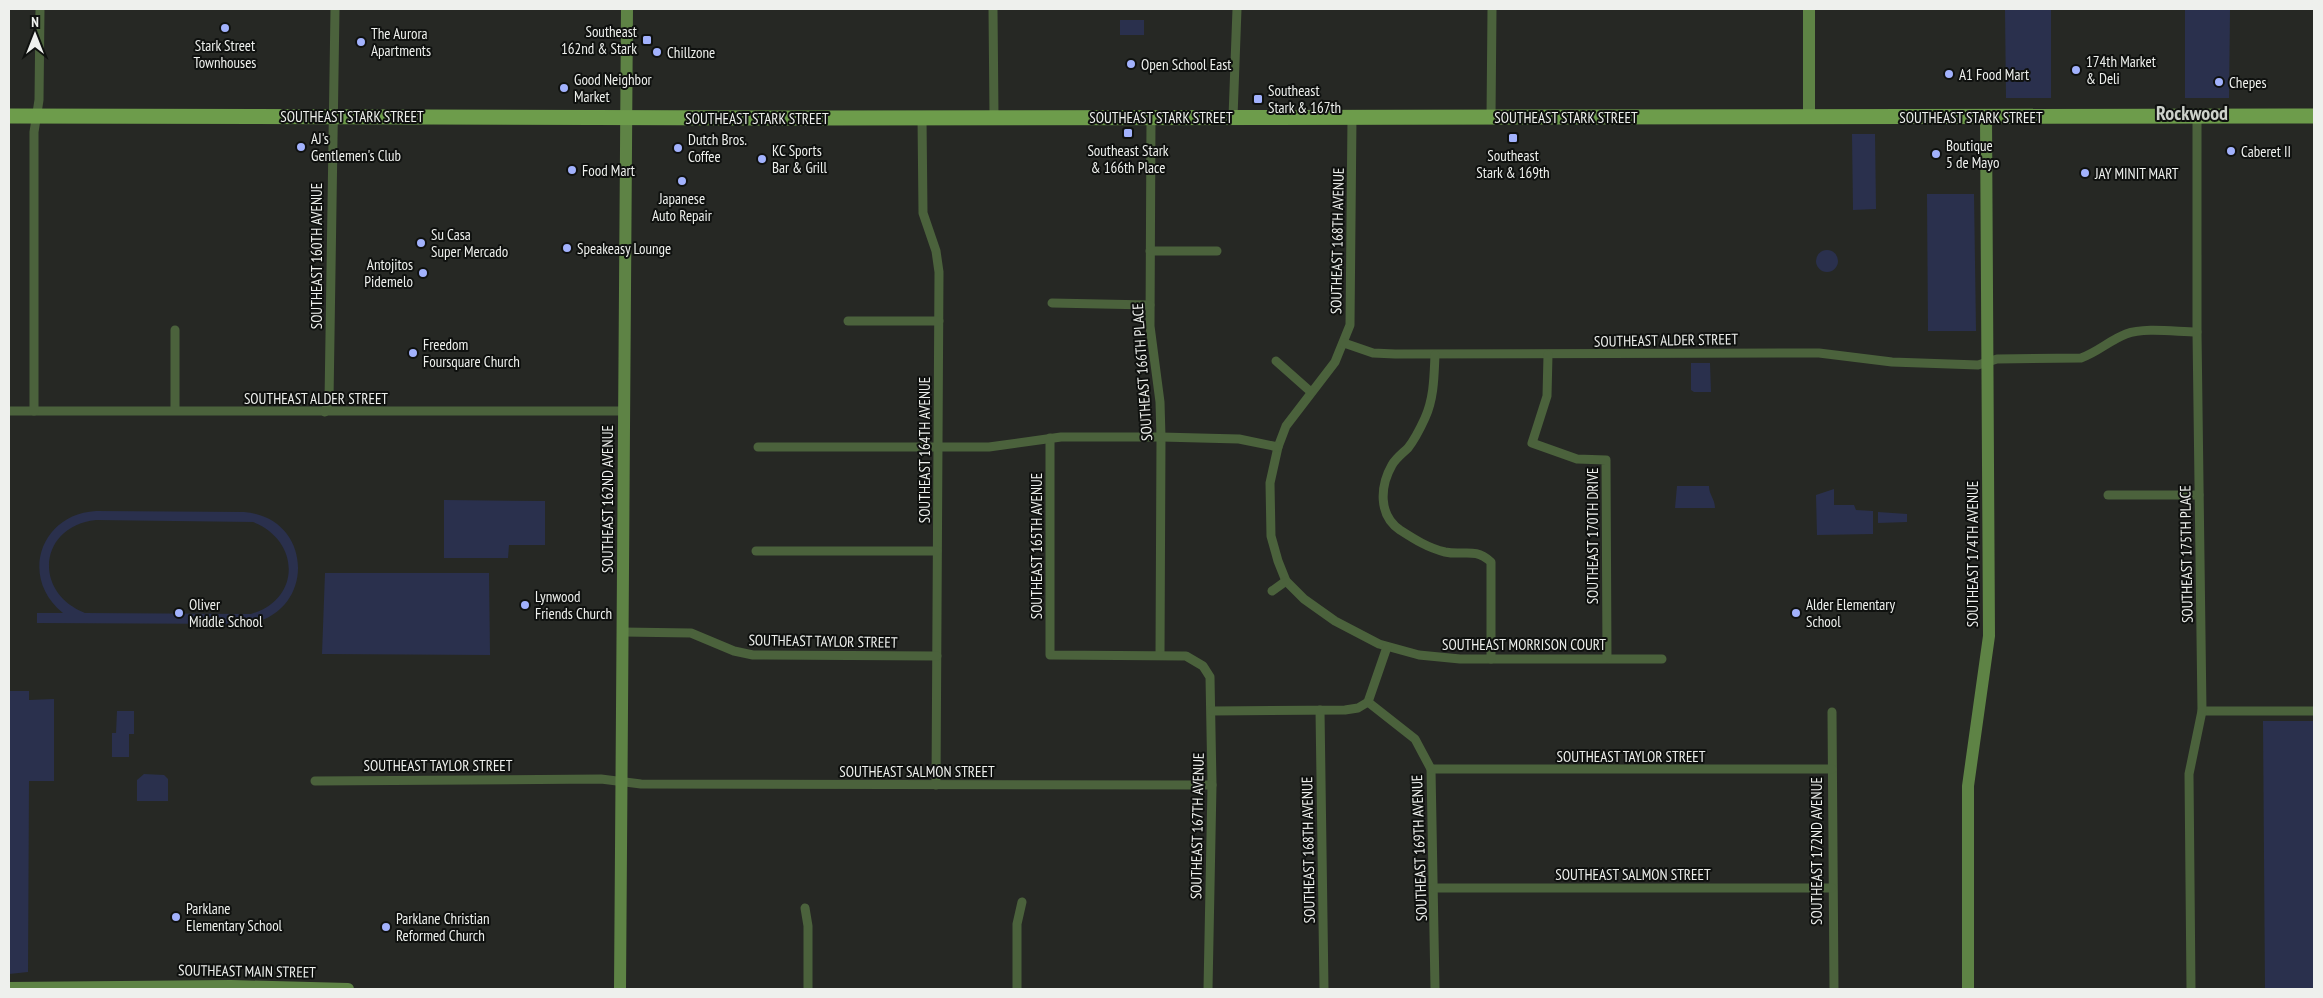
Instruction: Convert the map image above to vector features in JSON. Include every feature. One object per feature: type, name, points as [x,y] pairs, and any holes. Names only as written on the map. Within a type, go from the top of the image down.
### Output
[{"type":"main road","name":"SOUTHEAST STARK STREET","points":[[9,116],[2314,116]]},
{"type":"street","points":[[34,410],[34,132],[39,100],[40,9]]},
{"type":"street","name":"SOUTHEAST 160TH AVENUE","points":[[325,412],[329,401],[331,133],[334,116],[335,9]]},
{"type":"street","name":"SOUTHEAST 162ND AVENUE","points":[[620,989],[627,9]]},
{"type":"street","points":[[993,9],[994,116]]},
{"type":"street","points":[[1233,117],[1237,9]]},
{"type":"street","points":[[1491,117],[1492,9]]},
{"type":"street","points":[[1809,9],[1809,117]]},
{"type":"street","name":"SOUTHEAST 175TH PLACE","points":[[2190,989],[2189,767],[2202,711],[2197,332],[2198,116]]},
{"type":"street","name":"SOUTHEAST 164TH AVENUE","points":[[922,117],[923,214],[938,260],[936,785]]},
{"type":"street","name":"SOUTHEAST 166TH PLACE","points":[[1151,117],[1150,305],[1152,346],[1160,402],[1161,437],[1160,654]]},
{"type":"street","name":"SOUTHEAST 168TH AVENUE","points":[[1352,117],[1351,314],[1344,343],[1336,362],[1286,426],[1278,447],[1270,483],[1271,536],[1286,581],[1304,599],[1335,622],[1387,647]]},
{"type":"street","name":"SOUTHEAST 174TH AVENUE","points":[[1968,989],[1968,786],[1988,636],[1986,117]]},
{"type":"street","points":[[1150,251],[1217,251]]},
{"type":"street","points":[[1052,303],[1150,305]]},
{"type":"street","points":[[848,321],[939,321]]},
{"type":"street","points":[[175,330],[175,410]]},
{"type":"street","name":"SOUTHEAST ALDER STREET","points":[[1344,343],[1373,353],[1819,353],[1928,365],[1978,365],[1997,359],[2072,359],[2093,354],[2114,340],[2132,332],[2197,332]]},
{"type":"street","points":[[1435,354],[1432,400],[1426,417],[1409,446],[1393,463],[1385,478],[1383,501],[1390,518],[1398,528],[1420,542],[1446,552],[1481,553],[1491,562],[1491,659]]},
{"type":"street","name":"SOUTHEAST 170TH DRIVE","points":[[1548,354],[1547,396],[1532,443],[1577,458],[1606,460],[1607,658]]},
{"type":"street","points":[[1276,361],[1311,392]]},
{"type":"street","name":"SOUTHEAST ALDER STREET","points":[[9,411],[624,411]]},
{"type":"street","points":[[758,447],[1004,446],[1050,438],[1161,437],[1239,438],[1278,447]]},
{"type":"street","name":"SOUTHEAST 165TH AVENUE","points":[[1050,438],[1050,654],[1160,654]]},
{"type":"street","points":[[2108,495],[2199,495]]},
{"type":"street","points":[[756,551],[937,551]]},
{"type":"street","points":[[1272,591],[1286,581]]},
{"type":"street","name":"SOUTHEAST TAYLOR STREET","points":[[623,632],[691,633],[734,651],[753,655],[937,656]]},
{"type":"street","points":[[1212,710],[1358,708],[1368,702],[1387,647]]},
{"type":"street","name":"SOUTHEAST MORRISON COURT","points":[[1387,647],[1441,659],[1662,659]]},
{"type":"street","name":"SOUTHEAST 167TH AVENUE","points":[[1160,654],[1186,656],[1203,666],[1210,678],[1212,785],[1208,989]]},
{"type":"street","name":"SOUTHEAST 169TH AVENUE","points":[[1368,702],[1415,739],[1431,769],[1435,989]]},
{"type":"street","name":"SOUTHEAST 168TH AVENUE","points":[[1320,710],[1324,989]]},
{"type":"street","points":[[2202,711],[2314,711]]},
{"type":"street","name":"SOUTHEAST 172ND AVENUE","points":[[1832,712],[1834,989]]},
{"type":"street","name":"SOUTHEAST TAYLOR STREET","points":[[1431,769],[1832,769]]},
{"type":"street","name":"SOUTHEAST TAYLOR STREET","points":[[315,781],[601,778],[622,781]]},
{"type":"street","name":"SOUTHEAST SALMON STREET","points":[[622,781],[641,784],[1212,785]]},
{"type":"street","name":"SOUTHEAST SALMON STREET","points":[[1434,888],[1832,888]]},
{"type":"street","points":[[1017,989],[1017,924],[1022,902]]},
{"type":"street","points":[[804,908],[808,926],[808,989]]},
{"type":"street","name":"SOUTHEAST MAIN STREET","points":[[9,988],[348,989]]},
{"type":"shaded area","points":[[2005,9],[2051,9],[2051,98],[2006,98]]},
{"type":"shaded area","points":[[2185,9],[2230,9],[2229,98],[2185,98]]},
{"type":"shaded area","points":[[1120,20],[1144,20],[1144,35],[1120,35]]},
{"type":"shaded area","points":[[1852,134],[1875,134],[1876,209],[1853,210]]},
{"type":"shaded area","points":[[1927,194],[1974,194],[1976,331],[1928,331]]},
{"type":"shaded area","points":[[1823,250],[1831,250],[1838,257],[1838,265],[1831,272],[1823,272],[1816,265],[1816,257]]},
{"type":"shaded area","points":[[1691,363],[1710,363],[1711,392],[1694,392],[1691,390]]},
{"type":"shaded area","points":[[1677,486],[1709,486],[1715,508],[1675,508]]},
{"type":"shaded area","points":[[1834,489],[1834,505],[1854,505],[1856,510],[1873,511],[1873,534],[1817,535],[1816,495]]},
{"type":"shaded area","points":[[444,500],[545,501],[545,545],[509,545],[508,558],[444,558]]},
{"type":"shaded area","points":[[96,511],[244,512],[267,518],[284,530],[294,547],[298,566],[295,585],[286,603],[270,617],[247,624],[37,623],[37,613],[63,613],[49,599],[42,583],[39,566],[42,550],[49,535],[61,523],[77,515]],"holes":[[[96,520],[253,522],[268,531],[280,542],[286,555],[289,569],[286,583],[279,596],[268,606],[251,614],[85,613],[68,603],[56,590],[50,576],[49,561],[53,547],[63,534],[77,525]]]},
{"type":"shaded area","points":[[1878,512],[1907,514],[1907,522],[1878,523]]},
{"type":"shaded area","points":[[325,573],[489,573],[490,655],[322,654]]},
{"type":"shaded area","points":[[9,691],[29,691],[29,700],[54,699],[54,781],[29,781],[28,972],[9,974]]},
{"type":"shaded area","points":[[117,711],[134,711],[134,734],[129,734],[129,757],[112,757],[112,733],[116,733]]},
{"type":"shaded area","points":[[2263,721],[2314,721],[2314,989],[2265,989]]},
{"type":"shaded area","points":[[144,774],[164,775],[168,779],[168,801],[137,801],[137,780]]},
{"type":"place","name":"Stark Street Townhouses","points":[[225,28]]},
{"type":"place","name":"Southeast 162nd & Stark","points":[[647,40]]},
{"type":"place","name":"The Aurora Apartments","points":[[361,42]]},
{"type":"place","name":"Chillzone","points":[[657,52]]},
{"type":"place","name":"Open School East","points":[[1131,64]]},
{"type":"place","name":"174th Market & Deli","points":[[2076,70]]},
{"type":"place","name":"A1 Food Mart","points":[[1949,74]]},
{"type":"place","name":"Chepes","points":[[2219,82]]},
{"type":"place","name":"Good Neighbor Market","points":[[564,88]]},
{"type":"place","name":"Southeast Stark & 167th","points":[[1258,99]]},
{"type":"place","name":"Southeast Stark & 166th Place","points":[[1128,133]]},
{"type":"place","name":"Southeast Stark & 169th","points":[[1513,138]]},
{"type":"place","name":"AJ's Gentlemen's Club","points":[[301,147]]},
{"type":"place","name":"Dutch Bros. Coffee","points":[[678,148]]},
{"type":"place","name":"Caberet II","points":[[2231,151]]},
{"type":"place","name":"Boutique 5 de Mayo","points":[[1936,154]]},
{"type":"place","name":"KC Sports Bar & Grill","points":[[762,159]]},
{"type":"place","name":"Food Mart","points":[[572,170]]},
{"type":"place","name":"JAY MINIT MART","points":[[2085,173]]},
{"type":"place","name":"Japanese Auto Repair","points":[[682,181]]},
{"type":"place","name":"Su Casa Super Mercado","points":[[421,243]]},
{"type":"place","name":"Speakeasy Lounge","points":[[567,248]]},
{"type":"place","name":"Antojitos Pidemelo","points":[[423,273]]},
{"type":"place","name":"Freedom Foursquare Church","points":[[413,353]]},
{"type":"place","name":"Lynwood Friends Church","points":[[525,605]]},
{"type":"place","name":"Oliver Middle School","points":[[179,613]]},
{"type":"place","name":"Alder Elementary School","points":[[1796,613]]},
{"type":"place","name":"Parklane Elementary School","points":[[176,917]]},
{"type":"place","name":"Parklane Christian Reformed Church","points":[[386,927]]},
{"type":"district","name":"Rockwood","points":[[2192,113]]}]
